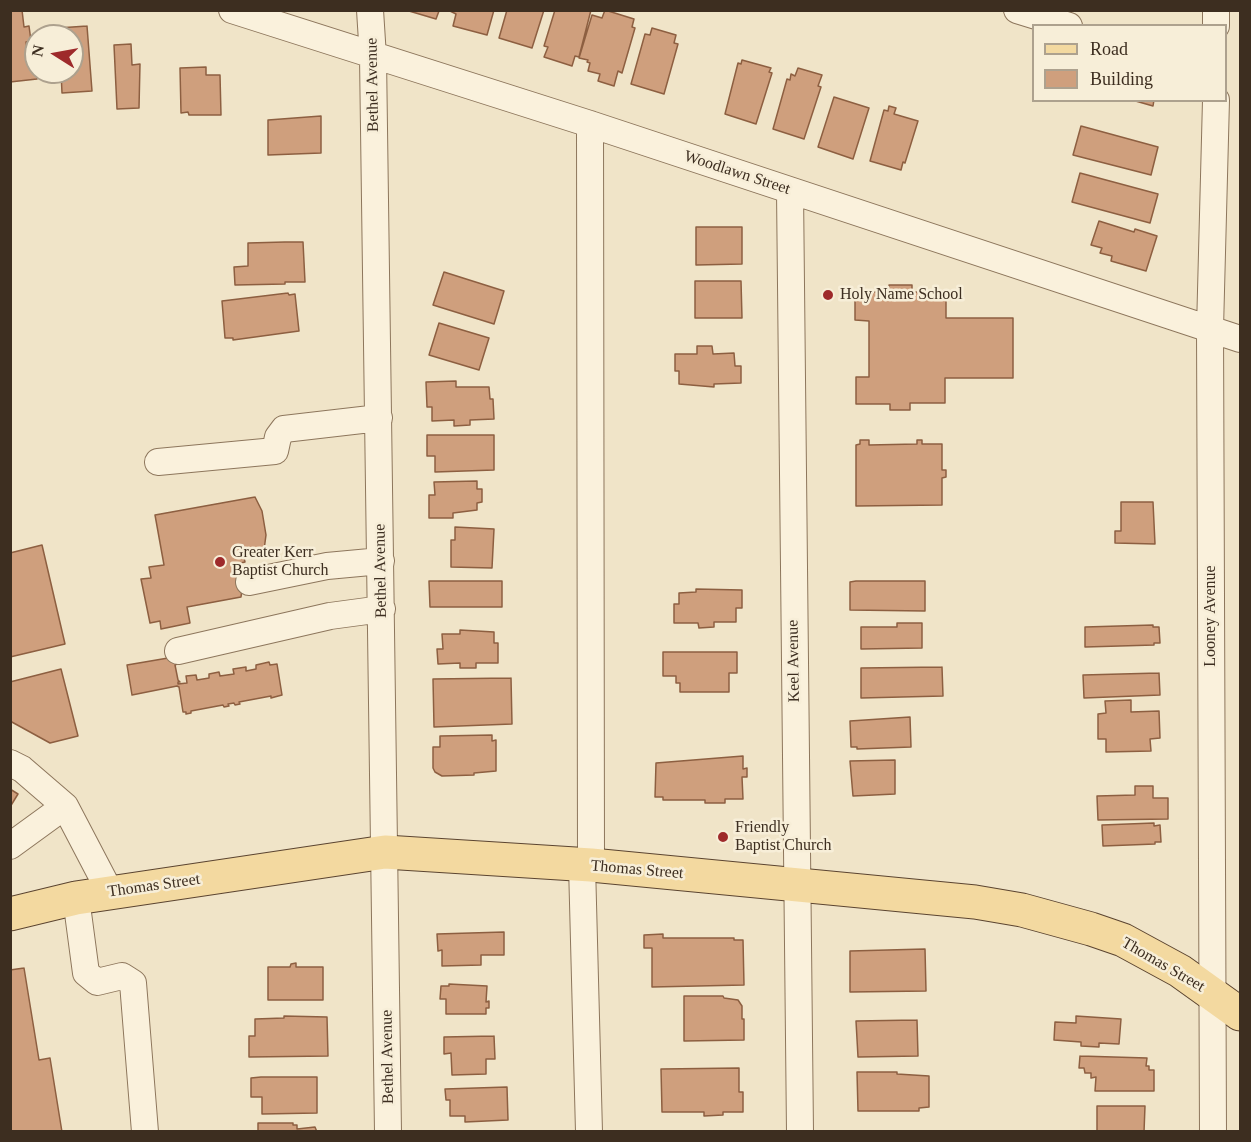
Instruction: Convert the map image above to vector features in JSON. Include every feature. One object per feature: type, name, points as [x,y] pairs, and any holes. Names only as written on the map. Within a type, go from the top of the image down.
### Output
[{"type":"main road","name":"Thomas Street","points":[[10,914],[110,892],[385,852],[586,865],[975,902],[1031,912],[1123,940],[1180,971],[1240,1014]]},
{"type":"street","name":"Woodlawn Street","points":[[232,10],[373,57],[590,124],[1240,339]]},
{"type":"street","name":"Bethel Avenue","points":[[370,10],[373,57],[379,418],[388,1131]]},
{"type":"street","points":[[1017,10],[1062,24]]},
{"type":"street","name":"Looney Avenue","points":[[1213,1131],[1210,330],[1216,102]]},
{"type":"street","points":[[589,1131],[586,865],[590,124]]},
{"type":"street","name":"Keel Avenue","points":[[790,191],[800,1131]]},
{"type":"street","points":[[158,462],[275,451],[278,437],[285,429],[379,418]]},
{"type":"street","points":[[249,582],[327,566],[381,561]]},
{"type":"street","points":[[178,651],[330,616],[382,609]]},
{"type":"street","points":[[10,764],[22,769],[65,806],[110,892]]},
{"type":"street","points":[[10,846],[65,806]]},
{"type":"street","points":[[76,898],[86,973],[97,982],[122,976],[133,983],[145,1131]]},
{"type":"building","points":[[10,10],[22,10],[24,80],[10,82]]},
{"type":"building","points":[[443,10],[439,11],[436,19],[409,11]]},
{"type":"building","points":[[448,10],[494,10],[487,35],[453,26],[456,14]]},
{"type":"building","points":[[507,10],[544,10],[532,48],[499,38]]},
{"type":"building","points":[[555,10],[591,10],[579,57],[575,56],[572,66],[544,57],[548,47],[544,46]]},
{"type":"building","points":[[605,10],[634,19],[632,27],[635,28],[622,73],[618,71],[614,86],[598,81],[600,74],[588,71],[590,63],[587,62],[588,60],[579,58],[592,15],[602,18]]},
{"type":"building","points":[[84,26],[87,26],[92,91],[62,93],[62,84],[84,84]]},
{"type":"building","points":[[652,28],[676,35],[674,43],[678,44],[664,94],[631,84],[645,34],[650,35]]},
{"type":"building","points":[[131,44],[132,65],[140,64],[139,108],[117,109],[114,45]]},
{"type":"building","points":[[742,60],[771,68],[769,72],[772,73],[756,124],[725,114],[738,63],[741,64]]},
{"type":"building","points":[[206,67],[206,75],[220,75],[221,115],[181,113],[180,68]]},
{"type":"building","points":[[798,68],[822,75],[818,86],[821,87],[804,139],[773,129],[787,79],[790,80],[791,74],[795,76]]},
{"type":"building","points":[[834,97],[869,108],[853,159],[818,147]]},
{"type":"building","points":[[1139,102],[1154,102],[1153,106]]},
{"type":"building","points":[[889,106],[896,108],[894,114],[918,121],[901,170],[870,161],[884,110],[888,111]]},
{"type":"building","points":[[321,116],[321,153],[268,155],[268,120]]},
{"type":"building","points":[[1081,126],[1158,147],[1151,175],[1073,155]]},
{"type":"building","points":[[1080,173],[1158,194],[1150,223],[1072,202]]},
{"type":"building","points":[[1099,221],[1134,232],[1135,229],[1157,236],[1146,271],[1111,261],[1112,256],[1100,253],[1102,248],[1091,245]]},
{"type":"building","points":[[696,227],[742,227],[742,264],[696,265]]},
{"type":"building","points":[[303,242],[305,282],[235,285],[234,267],[248,266],[248,243]]},
{"type":"building","points":[[444,272],[504,291],[494,324],[433,305]]},
{"type":"building","points":[[695,281],[741,281],[742,318],[695,318]]},
{"type":"building","points":[[889,285],[912,285],[912,292],[946,292],[946,318],[1013,318],[1013,378],[945,378],[945,403],[910,403],[910,410],[890,410],[890,404],[856,404],[856,377],[869,377],[869,321],[855,320],[855,292],[889,292]]},
{"type":"building","points":[[288,293],[289,295],[295,294],[299,331],[233,340],[233,338],[225,338],[222,301]]},
{"type":"building","points":[[439,323],[489,338],[479,370],[429,355]]},
{"type":"building","points":[[697,346],[712,346],[713,354],[734,353],[735,366],[741,366],[741,383],[714,384],[714,387],[679,384],[679,371],[675,371],[675,354],[697,354]]},
{"type":"building","points":[[456,381],[456,387],[489,387],[490,399],[493,399],[494,419],[470,420],[470,425],[454,426],[454,420],[432,421],[432,407],[427,407],[426,382]]},
{"type":"building","points":[[427,435],[494,435],[494,470],[435,472],[435,456],[427,456]]},
{"type":"building","points":[[860,440],[869,440],[869,445],[917,444],[917,440],[922,440],[922,444],[942,444],[942,470],[946,470],[946,477],[942,478],[942,505],[856,506],[856,445],[860,444]]},
{"type":"building","points":[[477,481],[477,489],[482,489],[482,502],[477,503],[477,510],[453,513],[453,518],[429,518],[429,495],[435,495],[434,482]]},
{"type":"building","points":[[255,497],[262,511],[266,535],[264,550],[243,554],[245,562],[236,564],[243,582],[241,597],[187,607],[190,623],[161,629],[160,621],[150,623],[141,579],[151,578],[149,567],[164,565],[155,515]]},
{"type":"building","points":[[1121,502],[1153,502],[1155,544],[1115,543],[1115,531],[1121,531]]},
{"type":"building","points":[[455,527],[494,529],[492,568],[451,567],[451,540],[455,540]]},
{"type":"building","points":[[42,545],[65,644],[10,657],[10,553]]},
{"type":"building","points":[[429,581],[502,581],[502,607],[430,607]]},
{"type":"building","points":[[925,581],[925,611],[850,610],[850,582]]},
{"type":"building","points":[[696,589],[742,590],[742,608],[736,608],[736,622],[714,622],[714,627],[699,628],[698,623],[674,623],[674,604],[679,604],[679,593],[696,592]]},
{"type":"building","points":[[897,623],[922,623],[922,648],[861,649],[861,627],[897,627]]},
{"type":"building","points":[[1153,625],[1153,627],[1159,627],[1160,643],[1154,643],[1154,645],[1085,647],[1085,627]]},
{"type":"building","points":[[460,630],[494,632],[494,643],[498,643],[498,663],[476,663],[476,668],[460,668],[460,663],[438,664],[437,649],[443,649],[442,634],[460,634]]},
{"type":"building","points":[[663,652],[737,652],[737,673],[729,673],[729,692],[680,692],[680,683],[676,683],[676,676],[663,676]]},
{"type":"building","points":[[174,657],[180,682],[178,684],[187,683],[186,676],[196,675],[197,680],[209,678],[209,674],[219,672],[220,676],[234,674],[233,669],[246,667],[246,671],[256,669],[256,665],[269,662],[270,665],[277,664],[282,695],[191,711],[186,714],[183,712],[177,686],[132,695],[127,665]]},
{"type":"building","points":[[942,667],[943,696],[861,698],[861,668]]},
{"type":"building","points":[[61,669],[78,736],[50,743],[10,721],[10,682]]},
{"type":"building","points":[[1159,673],[1160,695],[1084,698],[1083,675]]},
{"type":"building","points":[[511,678],[512,724],[434,727],[433,679]]},
{"type":"building","points":[[1131,700],[1131,712],[1159,711],[1160,738],[1150,739],[1151,751],[1106,752],[1106,739],[1098,739],[1098,714],[1106,713],[1105,701]]},
{"type":"building","points":[[910,717],[911,747],[857,749],[857,747],[851,747],[850,721]]},
{"type":"building","points":[[492,735],[492,741],[496,740],[496,771],[474,773],[474,775],[442,776],[435,772],[433,747],[440,747],[440,736]]},
{"type":"building","points":[[743,756],[743,769],[747,768],[747,777],[742,777],[743,799],[725,799],[725,803],[705,803],[705,800],[663,800],[663,797],[655,797],[656,763]]},
{"type":"building","points":[[895,760],[895,794],[853,796],[850,761]]},
{"type":"building","points":[[1135,786],[1153,786],[1153,798],[1168,798],[1168,819],[1098,820],[1097,796],[1135,795]]},
{"type":"building","points":[[10,789],[18,794],[10,807]]},
{"type":"building","points":[[1154,823],[1154,826],[1160,825],[1161,842],[1103,846],[1102,825]]},
{"type":"building","points":[[504,932],[504,955],[481,955],[481,965],[442,966],[442,950],[438,951],[437,934]]},
{"type":"building","points":[[663,934],[663,938],[743,940],[744,985],[652,987],[652,948],[644,948],[644,935]]},
{"type":"building","points":[[925,949],[926,991],[850,992],[850,951]]},
{"type":"building","points":[[296,963],[296,967],[323,967],[323,1000],[268,1000],[268,967],[290,967],[291,964]]},
{"type":"building","points":[[24,968],[39,1060],[50,1058],[62,1132],[10,1132],[10,970]]},
{"type":"building","points":[[449,984],[487,986],[486,1002],[489,1001],[489,1008],[486,1008],[486,1014],[446,1014],[446,999],[440,999],[441,986],[449,986]]},
{"type":"building","points":[[684,996],[723,996],[738,1000],[742,1006],[742,1019],[744,1019],[744,1040],[684,1041]]},
{"type":"building","points":[[284,1016],[327,1017],[328,1056],[249,1057],[249,1036],[255,1036],[255,1019],[284,1018]]},
{"type":"building","points":[[1076,1016],[1121,1019],[1119,1044],[1099,1043],[1099,1047],[1081,1046],[1081,1042],[1054,1040],[1055,1022],[1076,1023]]},
{"type":"building","points":[[917,1020],[918,1056],[858,1057],[856,1021]]},
{"type":"building","points":[[494,1036],[495,1059],[486,1059],[486,1074],[452,1075],[451,1053],[444,1054],[444,1037]]},
{"type":"building","points":[[1080,1056],[1147,1058],[1146,1066],[1149,1066],[1149,1070],[1154,1070],[1154,1091],[1095,1091],[1096,1077],[1091,1078],[1091,1073],[1085,1073],[1084,1068],[1079,1068]]},
{"type":"building","points":[[739,1068],[739,1092],[743,1092],[743,1112],[723,1112],[723,1115],[704,1116],[704,1112],[662,1112],[661,1069]]},
{"type":"building","points":[[857,1072],[897,1072],[897,1074],[929,1076],[929,1107],[919,1108],[919,1111],[858,1111]]},
{"type":"building","points":[[317,1077],[317,1113],[262,1114],[262,1097],[251,1097],[251,1078]]},
{"type":"building","points":[[507,1087],[508,1120],[465,1122],[465,1116],[450,1116],[450,1100],[446,1100],[445,1089]]},
{"type":"building","points":[[1097,1106],[1145,1106],[1144,1132],[1097,1132]]},
{"type":"building","points":[[258,1123],[293,1123],[297,1125],[297,1129],[315,1127],[317,1132],[258,1132]]},
{"type":"place","name":"Holy Name School","points":[[828,295]]},
{"type":"place","name":"Greater Kerr Baptist Church","points":[[220,562]]},
{"type":"place","name":"Friendly Baptist Church","points":[[723,837]]}]
